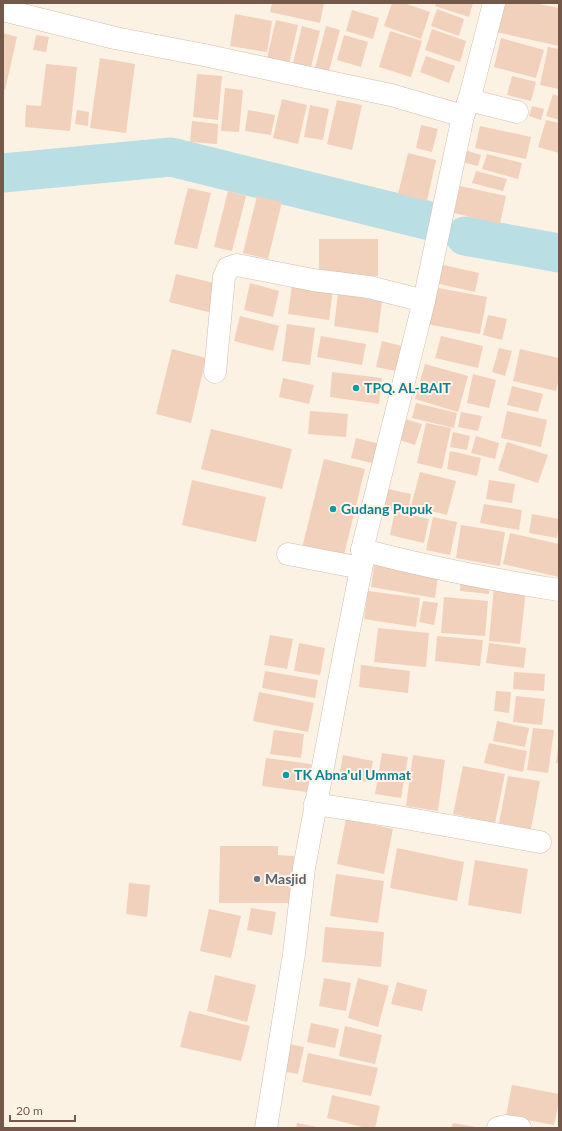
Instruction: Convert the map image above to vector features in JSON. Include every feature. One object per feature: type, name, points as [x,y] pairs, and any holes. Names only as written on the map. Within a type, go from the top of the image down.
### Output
[{"type":"street","points":[[266,1128],[294,954],[304,868],[362,559],[424,301],[466,108],[494,3]]},
{"type":"street","points":[[3,10],[114,38],[204,54],[391,95],[466,108],[517,112]]},
{"type":"street","points":[[215,372],[224,277],[228,268],[237,265],[313,280],[369,287],[424,301]]},
{"type":"street","points":[[288,554],[404,561],[502,582],[559,590]]},
{"type":"street","points":[[315,804],[540,842]]},
{"type":"street","points":[[498,1128],[506,1126],[520,1128]]},
{"type":"building","points":[[272,3],[324,3],[320,23],[270,12]]},
{"type":"building","points":[[392,3],[404,3],[430,12],[421,39],[384,26]]},
{"type":"building","points":[[436,3],[473,3],[469,17],[435,6]]},
{"type":"building","points":[[502,3],[534,3],[559,8],[559,46],[496,32]]},
{"type":"building","points":[[437,9],[464,19],[459,36],[431,26]]},
{"type":"building","points":[[352,10],[379,18],[373,39],[346,31]]},
{"type":"building","points":[[235,14],[272,21],[267,52],[230,46]]},
{"type":"building","points":[[276,20],[298,25],[289,64],[267,58]]},
{"type":"building","points":[[302,26],[320,31],[310,71],[292,67]]},
{"type":"building","points":[[326,26],[340,30],[329,71],[315,68]]},
{"type":"building","points":[[432,29],[466,41],[460,62],[425,50]]},
{"type":"building","points":[[390,31],[422,41],[411,77],[379,67]]},
{"type":"building","points":[[3,33],[17,37],[5,90],[3,89]]},
{"type":"building","points":[[36,35],[49,37],[46,52],[33,50]]},
{"type":"building","points":[[344,35],[368,42],[361,67],[337,60]]},
{"type":"building","points":[[501,38],[544,50],[536,78],[494,67]]},
{"type":"building","points":[[548,47],[559,49],[559,89],[540,85]]},
{"type":"building","points":[[426,56],[455,66],[449,83],[420,72]]},
{"type":"building","points":[[100,58],[135,64],[126,133],[90,128]]},
{"type":"building","points":[[46,64],[77,67],[70,131],[25,127],[26,105],[41,106]]},
{"type":"building","points":[[197,74],[222,76],[218,120],[193,117]]},
{"type":"building","points":[[512,76],[536,82],[531,101],[507,95]]},
{"type":"building","points":[[225,88],[243,90],[239,132],[221,131]]},
{"type":"building","points":[[553,94],[559,96],[559,120],[546,116]]},
{"type":"building","points":[[282,99],[307,105],[298,144],[273,138]]},
{"type":"building","points":[[337,100],[362,105],[352,150],[327,144]]},
{"type":"building","points":[[310,105],[329,109],[323,140],[304,137]]},
{"type":"building","points":[[532,106],[544,109],[541,120],[529,116]]},
{"type":"building","points":[[77,110],[89,112],[88,126],[75,124]]},
{"type":"building","points":[[248,110],[275,115],[271,135],[245,131]]},
{"type":"building","points":[[546,120],[559,123],[559,153],[538,147]]},
{"type":"building","points":[[192,121],[218,124],[217,144],[190,142]]},
{"type":"building","points":[[421,125],[438,129],[432,152],[416,148]]},
{"type":"building","points":[[480,126],[531,137],[526,159],[475,148]]},
{"type":"building","points":[[465,150],[481,155],[478,166],[462,162]]},
{"type":"building","points":[[408,153],[436,160],[427,201],[398,194]]},
{"type":"building","points":[[487,154],[522,163],[518,179],[482,169]]},
{"type":"building","points":[[476,171],[507,179],[503,191],[472,183]]},
{"type":"building","points":[[460,186],[506,196],[500,224],[454,213]]},
{"type":"building","points":[[188,188],[211,193],[197,249],[174,244]]},
{"type":"building","points":[[228,191],[246,196],[232,251],[214,247]]},
{"type":"building","points":[[257,196],[282,202],[268,259],[243,253]]},
{"type":"building","points":[[319,239],[378,239],[378,276],[319,276]]},
{"type":"building","points":[[439,264],[479,273],[475,292],[435,283]]},
{"type":"building","points":[[176,274],[223,285],[216,314],[169,302]]},
{"type":"building","points":[[250,283],[279,291],[273,317],[244,310]]},
{"type":"building","points":[[292,285],[333,290],[329,320],[288,314]]},
{"type":"building","points":[[433,287],[487,297],[480,334],[426,324]]},
{"type":"building","points":[[338,294],[382,301],[378,333],[334,326]]},
{"type":"building","points":[[488,315],[507,319],[502,340],[483,335]]},
{"type":"building","points":[[240,316],[279,326],[273,351],[234,341]]},
{"type":"building","points":[[287,324],[315,328],[310,365],[282,361]]},
{"type":"building","points":[[321,336],[366,344],[362,365],[317,357]]},
{"type":"building","points":[[441,336],[483,346],[478,368],[435,358]]},
{"type":"building","points":[[382,341],[402,346],[396,371],[376,367]]},
{"type":"building","points":[[499,348],[512,351],[505,376],[492,372]]},
{"type":"building","points":[[172,349],[206,358],[191,423],[156,414]]},
{"type":"building","points":[[520,349],[559,358],[559,378],[556,391],[513,381]]},
{"type":"building","points":[[425,364],[468,376],[458,412],[415,399]]},
{"type":"building","name":"TPQ. AL-BAIT","points":[[332,372],[382,378],[379,404],[330,397]]},
{"type":"building","points":[[473,374],[496,380],[489,408],[467,403]]},
{"type":"building","points":[[283,378],[314,385],[309,404],[279,397]]},
{"type":"building","points":[[512,386],[543,394],[538,412],[507,405]]},
{"type":"building","points":[[416,403],[457,413],[454,428],[412,418]]},
{"type":"building","points":[[310,411],[348,414],[346,437],[308,434]]},
{"type":"building","points":[[507,411],[547,420],[541,447],[501,438]]},
{"type":"building","points":[[461,412],[482,416],[478,431],[458,427]]},
{"type":"building","points":[[405,419],[422,424],[415,445],[399,440]]},
{"type":"building","points":[[426,423],[451,428],[442,469],[417,463]]},
{"type":"building","points":[[211,429],[292,449],[282,489],[201,469]]},
{"type":"building","points":[[453,432],[470,436],[467,450],[450,447]]},
{"type":"building","points":[[476,436],[499,443],[495,459],[471,453]]},
{"type":"building","points":[[356,438],[380,444],[376,464],[351,458]]},
{"type":"building","points":[[507,442],[548,455],[538,483],[498,470]]},
{"type":"building","points":[[450,451],[481,458],[477,476],[447,469]]},
{"type":"building","name":"Gudang Pupuk","points":[[324,459],[365,469],[343,559],[302,548]]},
{"type":"building","points":[[420,472],[456,481],[447,515],[411,506]]},
{"type":"building","points":[[192,480],[266,497],[256,542],[182,525]]},
{"type":"building","points":[[489,480],[515,484],[512,503],[486,499]]},
{"type":"building","points":[[388,489],[411,494],[408,513],[384,508]]},
{"type":"building","points":[[484,504],[522,510],[519,530],[480,523]]},
{"type":"building","points":[[395,511],[429,519],[424,543],[390,535]]},
{"type":"building","points":[[532,514],[559,519],[557,538],[529,533]]},
{"type":"building","points":[[433,517],[457,522],[450,555],[426,550]]},
{"type":"building","points":[[461,525],[505,532],[500,566],[456,558]]},
{"type":"building","points":[[510,533],[559,544],[559,577],[503,564]]},
{"type":"building","points":[[375,558],[439,568],[435,598],[371,587]]},
{"type":"building","points":[[461,577],[490,580],[489,594],[460,591]]},
{"type":"building","points":[[494,586],[526,590],[520,644],[489,641]]},
{"type":"building","points":[[368,591],[420,598],[416,627],[364,619]]},
{"type":"building","points":[[444,597],[488,601],[485,636],[441,633]]},
{"type":"building","points":[[423,601],[438,603],[434,625],[419,622]]},
{"type":"building","points":[[378,628],[429,633],[426,667],[374,662]]},
{"type":"building","points":[[270,635],[293,639],[287,669],[264,665]]},
{"type":"building","points":[[437,636],[483,640],[480,666],[435,661]]},
{"type":"building","points":[[299,643],[325,648],[320,675],[294,671]]},
{"type":"building","points":[[489,643],[526,648],[524,668],[486,663]]},
{"type":"building","points":[[361,665],[410,671],[408,693],[359,687]]},
{"type":"building","points":[[265,671],[318,680],[315,698],[262,688]]},
{"type":"building","points":[[514,672],[545,674],[544,691],[513,689]]},
{"type":"building","points":[[496,691],[511,692],[509,713],[494,711]]},
{"type":"building","points":[[259,692],[314,703],[308,732],[253,721]]},
{"type":"building","points":[[516,696],[545,699],[542,725],[513,722]]},
{"type":"building","points":[[497,721],[529,728],[525,747],[493,741]]},
{"type":"building","points":[[533,728],[554,730],[548,773],[527,770]]},
{"type":"building","points":[[274,730],[304,734],[301,758],[270,754]]},
{"type":"building","points":[[489,743],[527,751],[523,772],[484,763]]},
{"type":"building","points":[[558,748],[559,763],[556,763]]},
{"type":"building","points":[[382,753],[408,757],[401,798],[375,794]]},
{"type":"building","points":[[343,755],[373,761],[369,782],[339,777]]},
{"type":"building","points":[[413,755],[445,760],[438,811],[406,806]]},
{"type":"building","name":"TK Abna'ul Ummat","points":[[266,758],[311,764],[307,792],[262,786]]},
{"type":"building","points":[[463,766],[505,774],[495,823],[453,814]]},
{"type":"building","points":[[508,776],[540,781],[531,829],[499,823]]},
{"type":"building","points":[[346,819],[393,829],[384,874],[337,864]]},
{"type":"building","name":"Masjid","points":[[220,846],[278,846],[278,855],[294,856],[293,903],[219,903]]},
{"type":"building","points":[[397,848],[464,862],[457,901],[390,888]]},
{"type":"building","points":[[475,860],[528,869],[521,914],[468,905]]},
{"type":"building","points":[[336,874],[384,881],[378,923],[330,916]]},
{"type":"building","points":[[129,883],[150,885],[147,917],[126,914]]},
{"type":"building","points":[[251,908],[276,912],[272,935],[247,930]]},
{"type":"building","points":[[209,909],[241,916],[231,958],[200,951]]},
{"type":"building","points":[[325,927],[384,932],[381,967],[322,962]]},
{"type":"building","points":[[215,975],[256,985],[247,1022],[207,1011]]},
{"type":"building","points":[[324,978],[351,983],[346,1011],[319,1006]]},
{"type":"building","points":[[358,978],[389,986],[378,1027],[348,1018]]},
{"type":"building","points":[[397,982],[427,990],[422,1011],[391,1004]]},
{"type":"building","points":[[189,1011],[250,1026],[241,1061],[180,1047]]},
{"type":"building","points":[[311,1023],[339,1029],[335,1048],[307,1042]]},
{"type":"building","points":[[345,1026],[382,1035],[375,1064],[339,1056]]},
{"type":"building","points":[[285,1043],[304,1047],[298,1074],[280,1071]]},
{"type":"building","points":[[308,1053],[378,1068],[371,1096],[302,1082]]},
{"type":"building","points":[[512,1085],[559,1094],[554,1125],[506,1116]]},
{"type":"building","points":[[332,1095],[380,1106],[375,1128],[366,1128],[327,1118]]},
{"type":"building","points":[[297,1123],[317,1127],[317,1128],[296,1128]]},
{"type":"building","points":[[453,1123],[476,1127],[476,1128],[451,1128]]},
{"type":"waterway","points":[[3,173],[171,157],[426,220]]},
{"type":"waterway","points":[[465,236],[559,253]]},
{"type":"place","name":"TPQ. AL-BAIT","points":[[356,388]]},
{"type":"place","name":"Gudang Pupuk","points":[[333,509]]},
{"type":"place","name":"TK Abna'ul Ummat","points":[[286,775]]},
{"type":"place","name":"Masjid","points":[[257,879]]}]
